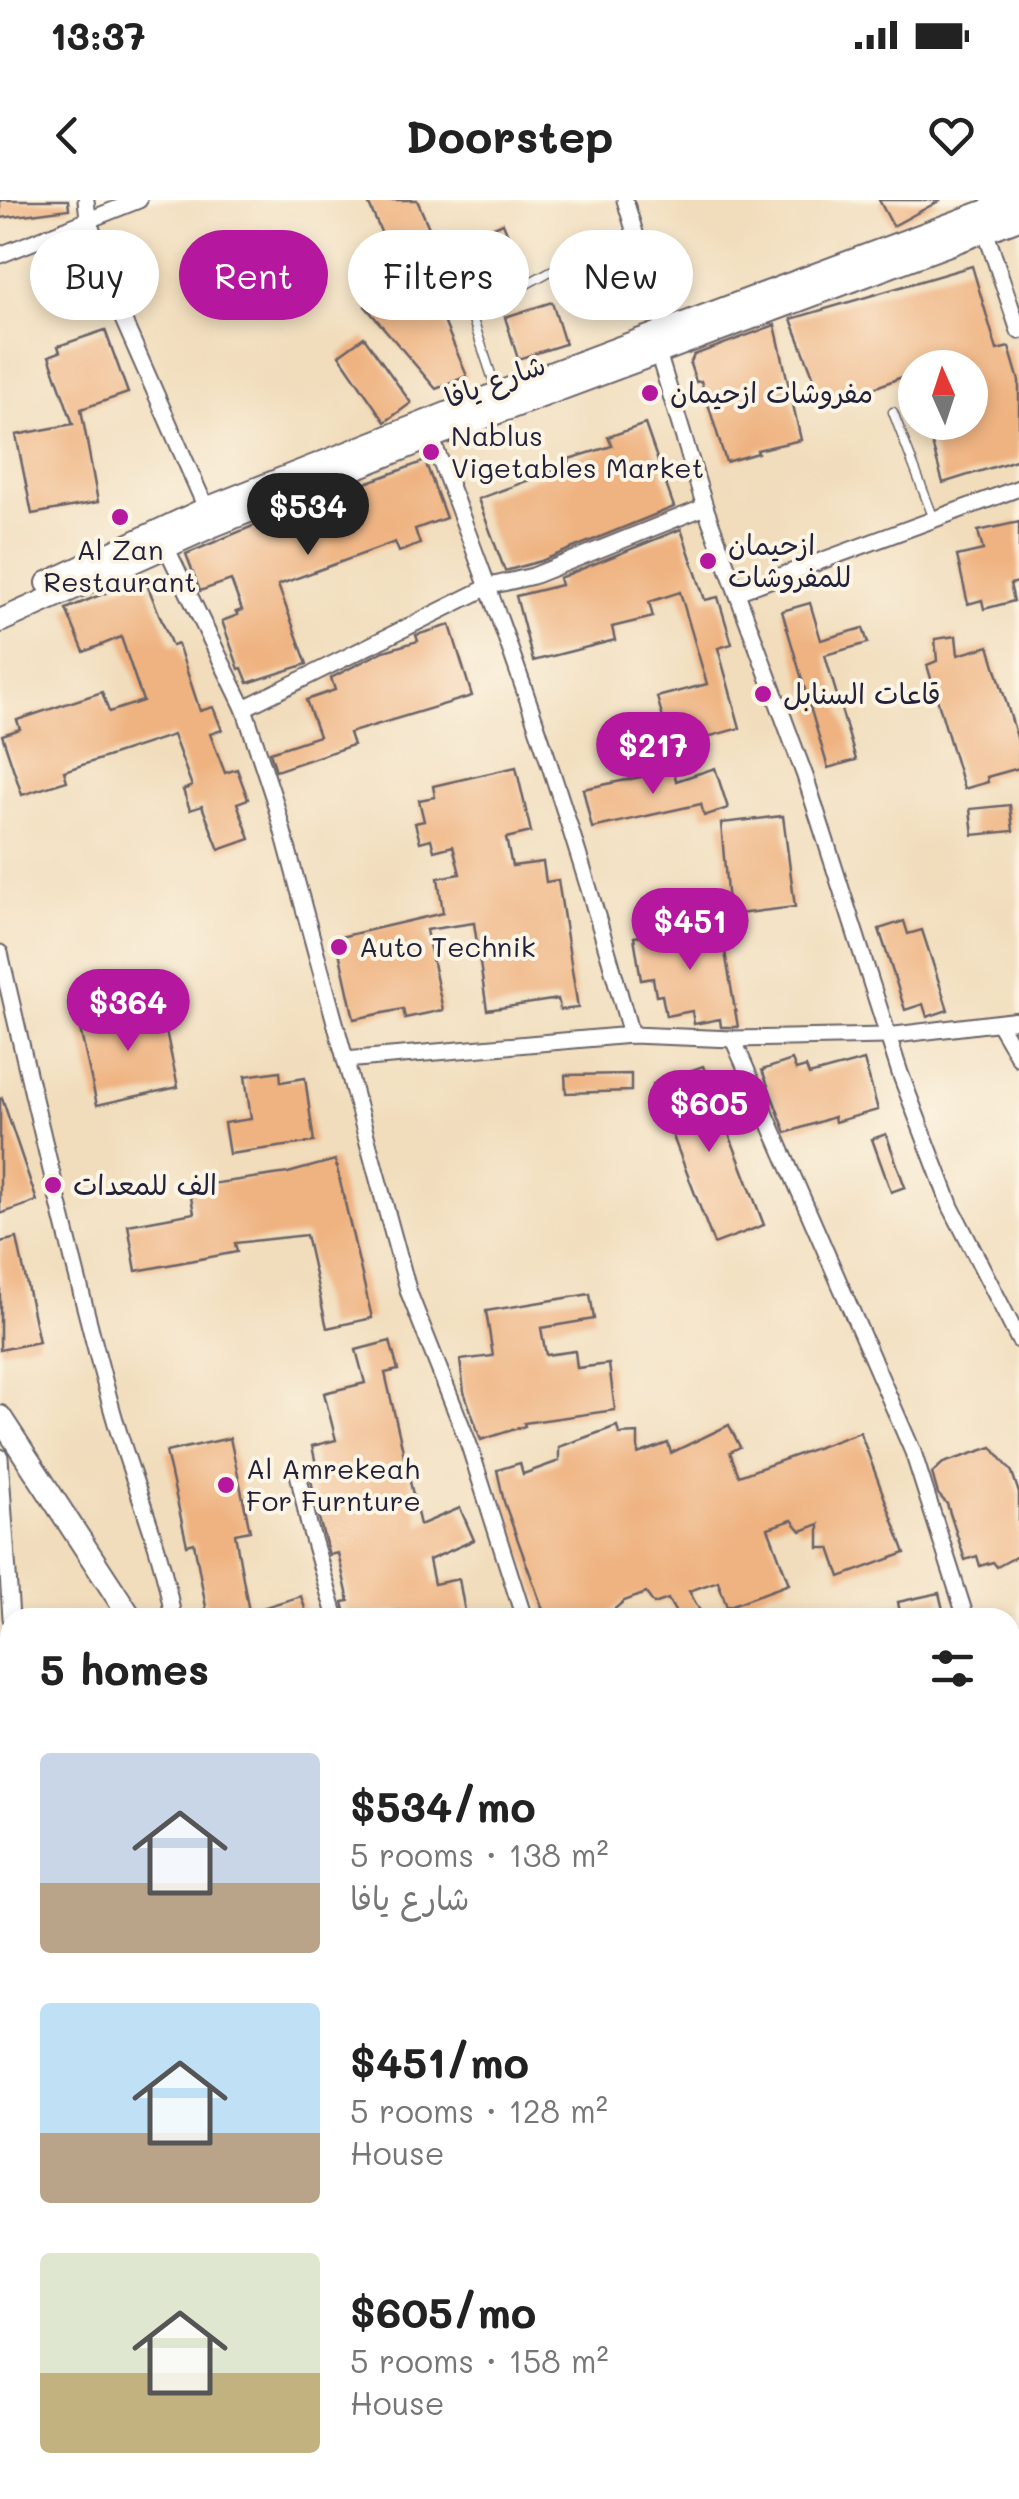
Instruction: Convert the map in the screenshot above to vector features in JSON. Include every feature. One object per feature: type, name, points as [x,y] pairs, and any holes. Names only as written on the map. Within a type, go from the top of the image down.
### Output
[{"type":"main road","name":"شارع يافا","points":[[0,621],[166,546],[210,517],[658,353],[1016,200]]},
{"type":"main road","name":"شارع يافا","points":[[0,605],[664,328],[982,214],[1019,218]]},
{"type":"main road","points":[[0,1417],[124,1608]]},
{"type":"street","points":[[86,200],[88,218],[118,308],[210,517]]},
{"type":"street","points":[[0,255],[139,200]]},
{"type":"street","points":[[625,200],[664,328],[658,353],[705,507],[805,776],[887,1036],[951,1206],[1019,1340]]},
{"type":"street","points":[[982,214],[1019,332]]},
{"type":"street","points":[[431,436],[490,586],[567,814],[631,1035]]},
{"type":"street","points":[[737,592],[1019,488]]},
{"type":"street","points":[[244,708],[490,586],[533,576],[705,507]]},
{"type":"street","points":[[166,546],[244,708],[274,799],[409,1293],[468,1442],[521,1608]]},
{"type":"street","points":[[0,953],[67,1245],[115,1422],[166,1573],[171,1608]]},
{"type":"street","points":[[346,1060],[631,1035],[733,1039],[887,1036],[1019,1020]]},
{"type":"street","points":[[999,1024],[1019,1058]]},
{"type":"street","points":[[733,1039],[913,1452],[963,1608]]},
{"type":"street","points":[[0,1457],[10,1608]]},
{"type":"street","points":[[298,1473],[333,1608]]},
{"type":"lane","points":[[498,394],[471,314],[549,272]]},
{"type":"lane","points":[[894,412],[934,520]]},
{"type":"building","points":[[0,200],[68,200],[69,209],[0,218]]},
{"type":"building","points":[[367,200],[417,200],[430,230],[380,230]]},
{"type":"building","points":[[879,200],[941,200],[893,226]]},
{"type":"building","points":[[503,223],[506,230],[487,230]]},
{"type":"building","points":[[972,266],[997,350],[1009,347],[1019,381],[1019,459],[943,483],[931,440],[988,440],[988,350],[898,350],[898,379],[825,407],[791,319]]},
{"type":"building","points":[[549,303],[549,320],[558,320],[565,344],[518,359],[506,320],[529,320],[529,309]]},
{"type":"building","points":[[377,320],[443,320],[467,376],[436,389]]},
{"type":"building","points":[[775,325],[801,440],[726,462],[701,381],[696,382],[690,364],[694,355]]},
{"type":"building","points":[[105,330],[128,393],[81,409],[98,502],[32,514],[16,435],[73,424],[49,356],[60,352],[58,346]]},
{"type":"building","points":[[364,337],[411,403],[385,422],[339,355]]},
{"type":"building","points":[[645,424],[674,507],[541,561],[505,571],[478,499],[570,465],[569,459],[612,446],[608,437]]},
{"type":"building","points":[[425,461],[446,518],[415,529],[420,544],[399,552],[395,542],[278,585],[307,664],[248,683],[222,621],[242,610],[231,580],[200,591],[186,554]]},
{"type":"building","points":[[1019,522],[1019,582],[1010,584],[1014,601],[984,609],[982,600],[968,604],[957,556],[983,550],[978,531]]},
{"type":"building","points":[[681,529],[705,600],[718,597],[732,644],[718,648],[740,728],[671,747],[657,697],[707,684],[680,592],[649,602],[653,617],[612,627],[615,640],[533,661],[516,596],[561,585],[559,578]]},
{"type":"building","points":[[144,577],[172,646],[178,644],[200,711],[213,707],[222,730],[210,734],[225,773],[237,769],[248,799],[237,803],[250,839],[219,850],[202,806],[190,810],[183,790],[192,786],[173,735],[64,771],[67,781],[22,795],[2,735],[20,729],[17,720],[102,692],[109,712],[143,701],[121,637],[84,652],[66,609]]},
{"type":"building","points":[[810,603],[821,640],[863,628],[868,643],[825,655],[856,760],[828,768],[782,611]]},
{"type":"building","points":[[450,625],[472,696],[349,733],[353,745],[276,771],[270,752],[319,736],[306,700],[335,690],[331,678],[384,651],[418,641],[416,635]]},
{"type":"building","points":[[956,636],[958,655],[989,646],[1019,744],[1019,768],[987,777],[988,782],[964,789],[927,665],[937,661],[935,639]]},
{"type":"building","points":[[516,767],[531,832],[506,838],[512,866],[543,862],[546,882],[558,880],[578,1008],[560,1010],[558,999],[487,1010],[474,923],[426,930],[443,1010],[405,1018],[403,1009],[354,1019],[336,938],[443,913],[438,878],[460,874],[453,846],[434,851],[431,839],[420,842],[415,823],[424,821],[419,800],[435,797],[433,786]]},
{"type":"building","points":[[715,768],[728,808],[704,816],[701,804],[592,828],[583,789],[674,770],[676,781]]},
{"type":"building","points":[[1010,805],[1013,831],[973,835],[970,809]]},
{"type":"building","points":[[783,816],[795,907],[729,915],[721,823]]},
{"type":"building","points":[[904,921],[908,934],[922,930],[948,1010],[927,1017],[923,1004],[905,1010],[879,929]]},
{"type":"building","points":[[720,923],[738,1027],[721,1027],[720,1019],[694,1024],[692,1011],[666,1016],[662,995],[656,996],[653,978],[641,980],[634,937]]},
{"type":"building","points":[[160,1003],[178,1087],[97,1105],[78,1020]]},
{"type":"building","points":[[792,1060],[796,1070],[806,1067],[809,1075],[864,1060],[878,1110],[835,1122],[834,1117],[786,1133],[762,1070]]},
{"type":"building","points":[[703,1066],[764,1225],[714,1244],[653,1084]]},
{"type":"building","points":[[280,1071],[281,1082],[305,1078],[314,1142],[229,1154],[224,1123],[251,1119],[245,1076]]},
{"type":"building","points":[[631,1074],[631,1091],[566,1093],[565,1075]]},
{"type":"building","points":[[0,1099],[37,1201],[0,1214]]},
{"type":"building","points":[[886,1134],[905,1187],[891,1192],[872,1139]]},
{"type":"building","points":[[335,1160],[372,1318],[327,1328],[306,1235],[235,1243],[237,1252],[136,1271],[128,1225],[194,1213],[189,1187],[288,1173]]},
{"type":"building","points":[[17,1238],[39,1342],[0,1350],[0,1242]]},
{"type":"building","points":[[590,1294],[594,1319],[541,1328],[546,1355],[575,1351],[577,1368],[609,1364],[615,1410],[524,1423],[525,1426],[481,1440],[464,1392],[460,1360],[493,1356],[486,1311]]},
{"type":"building","points":[[390,1341],[398,1370],[385,1373],[420,1525],[460,1508],[474,1540],[429,1560],[434,1584],[459,1579],[464,1608],[344,1608],[343,1602],[349,1601],[338,1553],[329,1555],[311,1480],[319,1478],[312,1446],[336,1440],[324,1393],[365,1383],[356,1350]]},
{"type":"building","points":[[729,1425],[740,1447],[730,1452],[739,1476],[860,1432],[905,1553],[840,1577],[830,1548],[819,1548],[819,1524],[801,1531],[792,1520],[768,1528],[789,1584],[727,1607],[718,1581],[689,1591],[698,1608],[673,1608],[668,1599],[654,1604],[646,1593],[616,1608],[542,1608],[504,1502],[497,1470],[520,1463],[523,1474],[559,1461],[559,1447],[617,1426],[619,1434],[638,1433],[638,1454],[668,1443],[671,1453]]},
{"type":"building","points":[[230,1438],[250,1531],[235,1534],[248,1608],[206,1608],[194,1543],[187,1545],[166,1452]]},
{"type":"building","points":[[992,1447],[1012,1472],[1019,1493],[1019,1555],[997,1567],[993,1562],[980,1566],[977,1556],[965,1560],[947,1504],[938,1494],[932,1473],[943,1463]]},
{"type":"building","points":[[939,1593],[943,1608],[899,1608],[898,1602]]},
{"type":"building","points":[[301,1596],[305,1608],[262,1608]]},
{"type":"place","name":"مفروشات ازحيمان","points":[[650,393]]},
{"type":"place","name":"Nablus Vigetables Market","points":[[431,452]]},
{"type":"place","name":"Al Zan Restaurant","points":[[120,517]]},
{"type":"place","name":"ازحيمان للمفروشات","points":[[708,561]]},
{"type":"place","name":"قاعات السنابل","points":[[763,694]]},
{"type":"place","name":"Auto Technik","points":[[339,947]]},
{"type":"place","name":"الف للمعدات","points":[[53,1185]]},
{"type":"place","name":"Al Amrekeah For Furnture","points":[[226,1485]]}]
